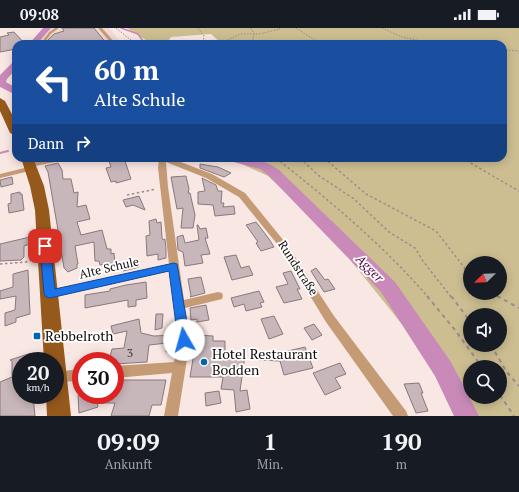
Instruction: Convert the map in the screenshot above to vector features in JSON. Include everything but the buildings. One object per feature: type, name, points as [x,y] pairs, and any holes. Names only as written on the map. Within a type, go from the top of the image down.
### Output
[{"type":"main road","points":[[0,101],[12,122]]},
{"type":"main road","points":[[29,164],[37,186],[42,210],[54,352]]},
{"type":"main road","points":[[58,404],[59,416]]},
{"type":"street","points":[[100,28],[110,40]]},
{"type":"street","points":[[29,164],[40,162]]},
{"type":"street","points":[[163,162],[164,187],[184,340],[171,416]]},
{"type":"street","name":"Rundstraße","points":[[173,162],[209,176],[242,195],[285,248],[330,319],[397,411]]},
{"type":"street","name":"Alte Schule","points":[[50,294],[174,266]]},
{"type":"street","points":[[179,305],[218,296]]},
{"type":"street","points":[[124,371],[179,367]]},
{"type":"lane","points":[[45,40],[50,33],[57,28]]},
{"type":"lane","points":[[0,176],[29,164]]},
{"type":"path","points":[[116,28],[131,40]]},
{"type":"path","points":[[198,28],[204,36],[204,40]]},
{"type":"path","points":[[250,28],[254,34],[253,40]]},
{"type":"path","points":[[228,40],[240,34],[276,32],[280,29],[279,28]]},
{"type":"path","points":[[296,28],[307,33],[314,40]]},
{"type":"path","points":[[382,28],[402,37],[416,40]]},
{"type":"path","points":[[507,50],[519,51]]},
{"type":"path","points":[[281,162],[333,204],[388,255],[430,302],[477,360]]},
{"type":"path","points":[[304,162],[318,175],[354,198],[389,232],[415,248],[423,261],[463,312]]},
{"type":"path","points":[[330,162],[366,194],[436,231],[463,266]]},
{"type":"path","points":[[469,162],[519,191]]},
{"type":"path","points":[[127,195],[164,187]]},
{"type":"path","points":[[0,264],[26,262],[46,256]]},
{"type":"path","points":[[505,300],[519,308]]},
{"type":"path","points":[[495,352],[506,371],[519,386]]},
{"type":"path","points":[[506,404],[514,416]]},
{"type":"shaded area","points":[[49,28],[109,28],[119,40],[41,40]]},
{"type":"shaded area","points":[[127,28],[519,28],[519,416],[473,416],[466,404],[507,404],[507,360],[463,360],[463,400],[327,231],[268,176],[237,162],[507,162],[507,40],[218,40],[211,34],[171,37],[169,40],[146,40]]},
{"type":"waterway","name":"Agger","points":[[36,40],[47,28]]},
{"type":"waterway","points":[[121,28],[138,34],[142,40]]},
{"type":"waterway","name":"Agger","points":[[12,68],[2,78],[1,83],[12,90]]},
{"type":"waterway","points":[[0,153],[8,151]]},
{"type":"waterway","name":"Agger","points":[[250,162],[265,166],[274,173],[388,287],[443,369],[467,416]]},
{"type":"place","name":"Rebbelroth","points":[[37,336]]},
{"type":"place","name":"Hotel Restaurant Bodden","points":[[204,362]]},
{"type":"route","points":[[45,246],[50,294],[174,266],[184,340]]}]
